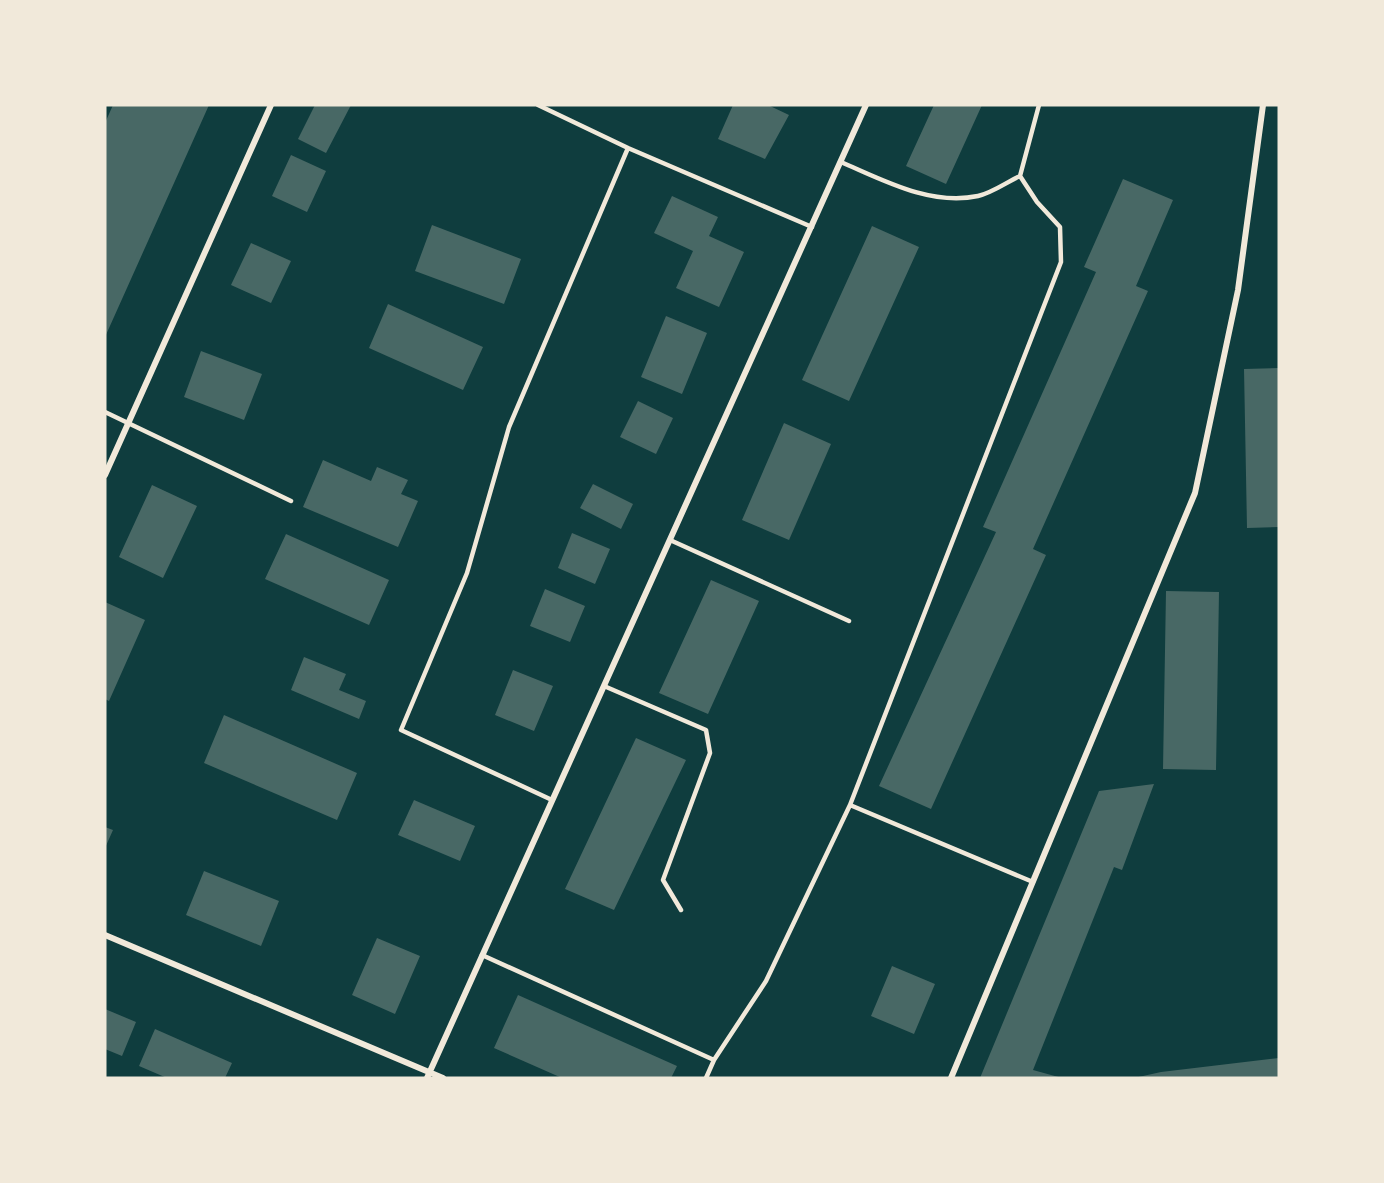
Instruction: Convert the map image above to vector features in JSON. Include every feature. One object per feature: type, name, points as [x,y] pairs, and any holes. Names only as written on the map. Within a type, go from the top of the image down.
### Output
[{"type":"street","points":[[105,475],[271,105]]},
{"type":"street","points":[[428,1075],[866,105]]},
{"type":"street","points":[[951,1078],[1195,493],[1238,290],[1263,105]]},
{"type":"street","points":[[105,935],[428,1075],[443,1078]]},
{"type":"lane","points":[[538,105],[628,148],[812,227]]},
{"type":"lane","points":[[841,162],[895,184],[938,198],[979,196],[1020,176],[1039,105]]},
{"type":"lane","points":[[552,800],[401,730],[467,573],[509,427],[628,148]]},
{"type":"lane","points":[[706,1078],[714,1060],[766,981],[850,805],[1061,262],[1060,227],[1038,202],[1020,176]]},
{"type":"lane","points":[[105,412],[291,501]]},
{"type":"lane","points":[[670,540],[849,621]]},
{"type":"lane","points":[[604,686],[706,730],[710,753],[663,880],[681,910]]},
{"type":"lane","points":[[850,805],[1033,882]]},
{"type":"lane","points":[[482,955],[714,1060]]},
{"type":"building","points":[[113,105],[209,105],[105,337],[105,123]]},
{"type":"building","points":[[315,105],[351,105],[326,153],[298,139]]},
{"type":"building","points":[[733,105],[768,105],[789,115],[765,159],[718,139]]},
{"type":"building","points":[[934,105],[982,105],[946,184],[906,166]]},
{"type":"building","points":[[291,155],[326,171],[307,212],[272,196]]},
{"type":"building","points":[[1123,179],[1173,200],[1136,286],[1148,291],[1033,549],[1046,555],[931,809],[879,786],[996,532],[983,527],[1096,272],[1084,267]]},
{"type":"building","points":[[672,196],[718,217],[709,236],[744,252],[719,307],[676,288],[693,251],[654,233]]},
{"type":"building","points":[[432,225],[521,259],[504,304],[415,271]]},
{"type":"building","points":[[872,226],[919,247],[849,401],[802,380]]},
{"type":"building","points":[[251,243],[291,261],[271,303],[231,285]]},
{"type":"building","points":[[388,304],[483,347],[463,390],[369,348]]},
{"type":"building","points":[[666,316],[707,333],[682,394],[641,377]]},
{"type":"building","points":[[201,351],[262,374],[244,420],[184,397]]},
{"type":"building","points":[[1279,368],[1279,527],[1247,528],[1244,369]]},
{"type":"building","points":[[638,401],[673,418],[656,454],[620,437]]},
{"type":"building","points":[[784,423],[831,444],[789,540],[742,520]]},
{"type":"building","points":[[323,460],[371,481],[377,467],[408,480],[401,494],[418,501],[398,547],[303,507]]},
{"type":"building","points":[[593,484],[633,504],[621,529],[580,508]]},
{"type":"building","points":[[152,485],[197,506],[163,578],[119,557]]},
{"type":"building","points":[[572,533],[610,549],[595,584],[558,568]]},
{"type":"building","points":[[286,534],[389,580],[369,625],[265,579]]},
{"type":"building","points":[[711,580],[759,601],[708,714],[659,693]]},
{"type":"building","points":[[545,589],[585,606],[570,642],[530,626]]},
{"type":"building","points":[[1166,591],[1219,592],[1216,770],[1163,769]]},
{"type":"building","points":[[105,602],[145,620],[109,701],[105,699]]},
{"type":"building","points":[[304,657],[346,674],[339,690],[366,701],[359,719],[291,690]]},
{"type":"building","points":[[513,670],[553,686],[534,731],[495,715]]},
{"type":"building","points":[[224,715],[357,773],[337,820],[204,763]]},
{"type":"building","points":[[636,738],[686,760],[614,910],[565,889]]},
{"type":"building","points":[[1154,784],[1122,870],[1114,867],[1033,1070],[1062,1078],[980,1078],[1099,791]]},
{"type":"building","points":[[414,800],[475,826],[460,861],[398,835]]},
{"type":"building","points":[[105,827],[113,830],[105,848]]},
{"type":"building","points":[[204,871],[279,901],[261,946],[186,915]]},
{"type":"building","points":[[377,938],[420,956],[395,1014],[352,995]]},
{"type":"building","points":[[892,966],[935,984],[914,1034],[871,1016]]},
{"type":"building","points":[[518,995],[677,1066],[671,1078],[562,1078],[494,1048]]},
{"type":"building","points":[[105,1009],[136,1022],[122,1056],[105,1049]]},
{"type":"building","points":[[155,1029],[232,1063],[225,1078],[167,1078],[139,1066]]},
{"type":"building","points":[[1279,1058],[1279,1078],[1134,1078],[1161,1072]]}]
